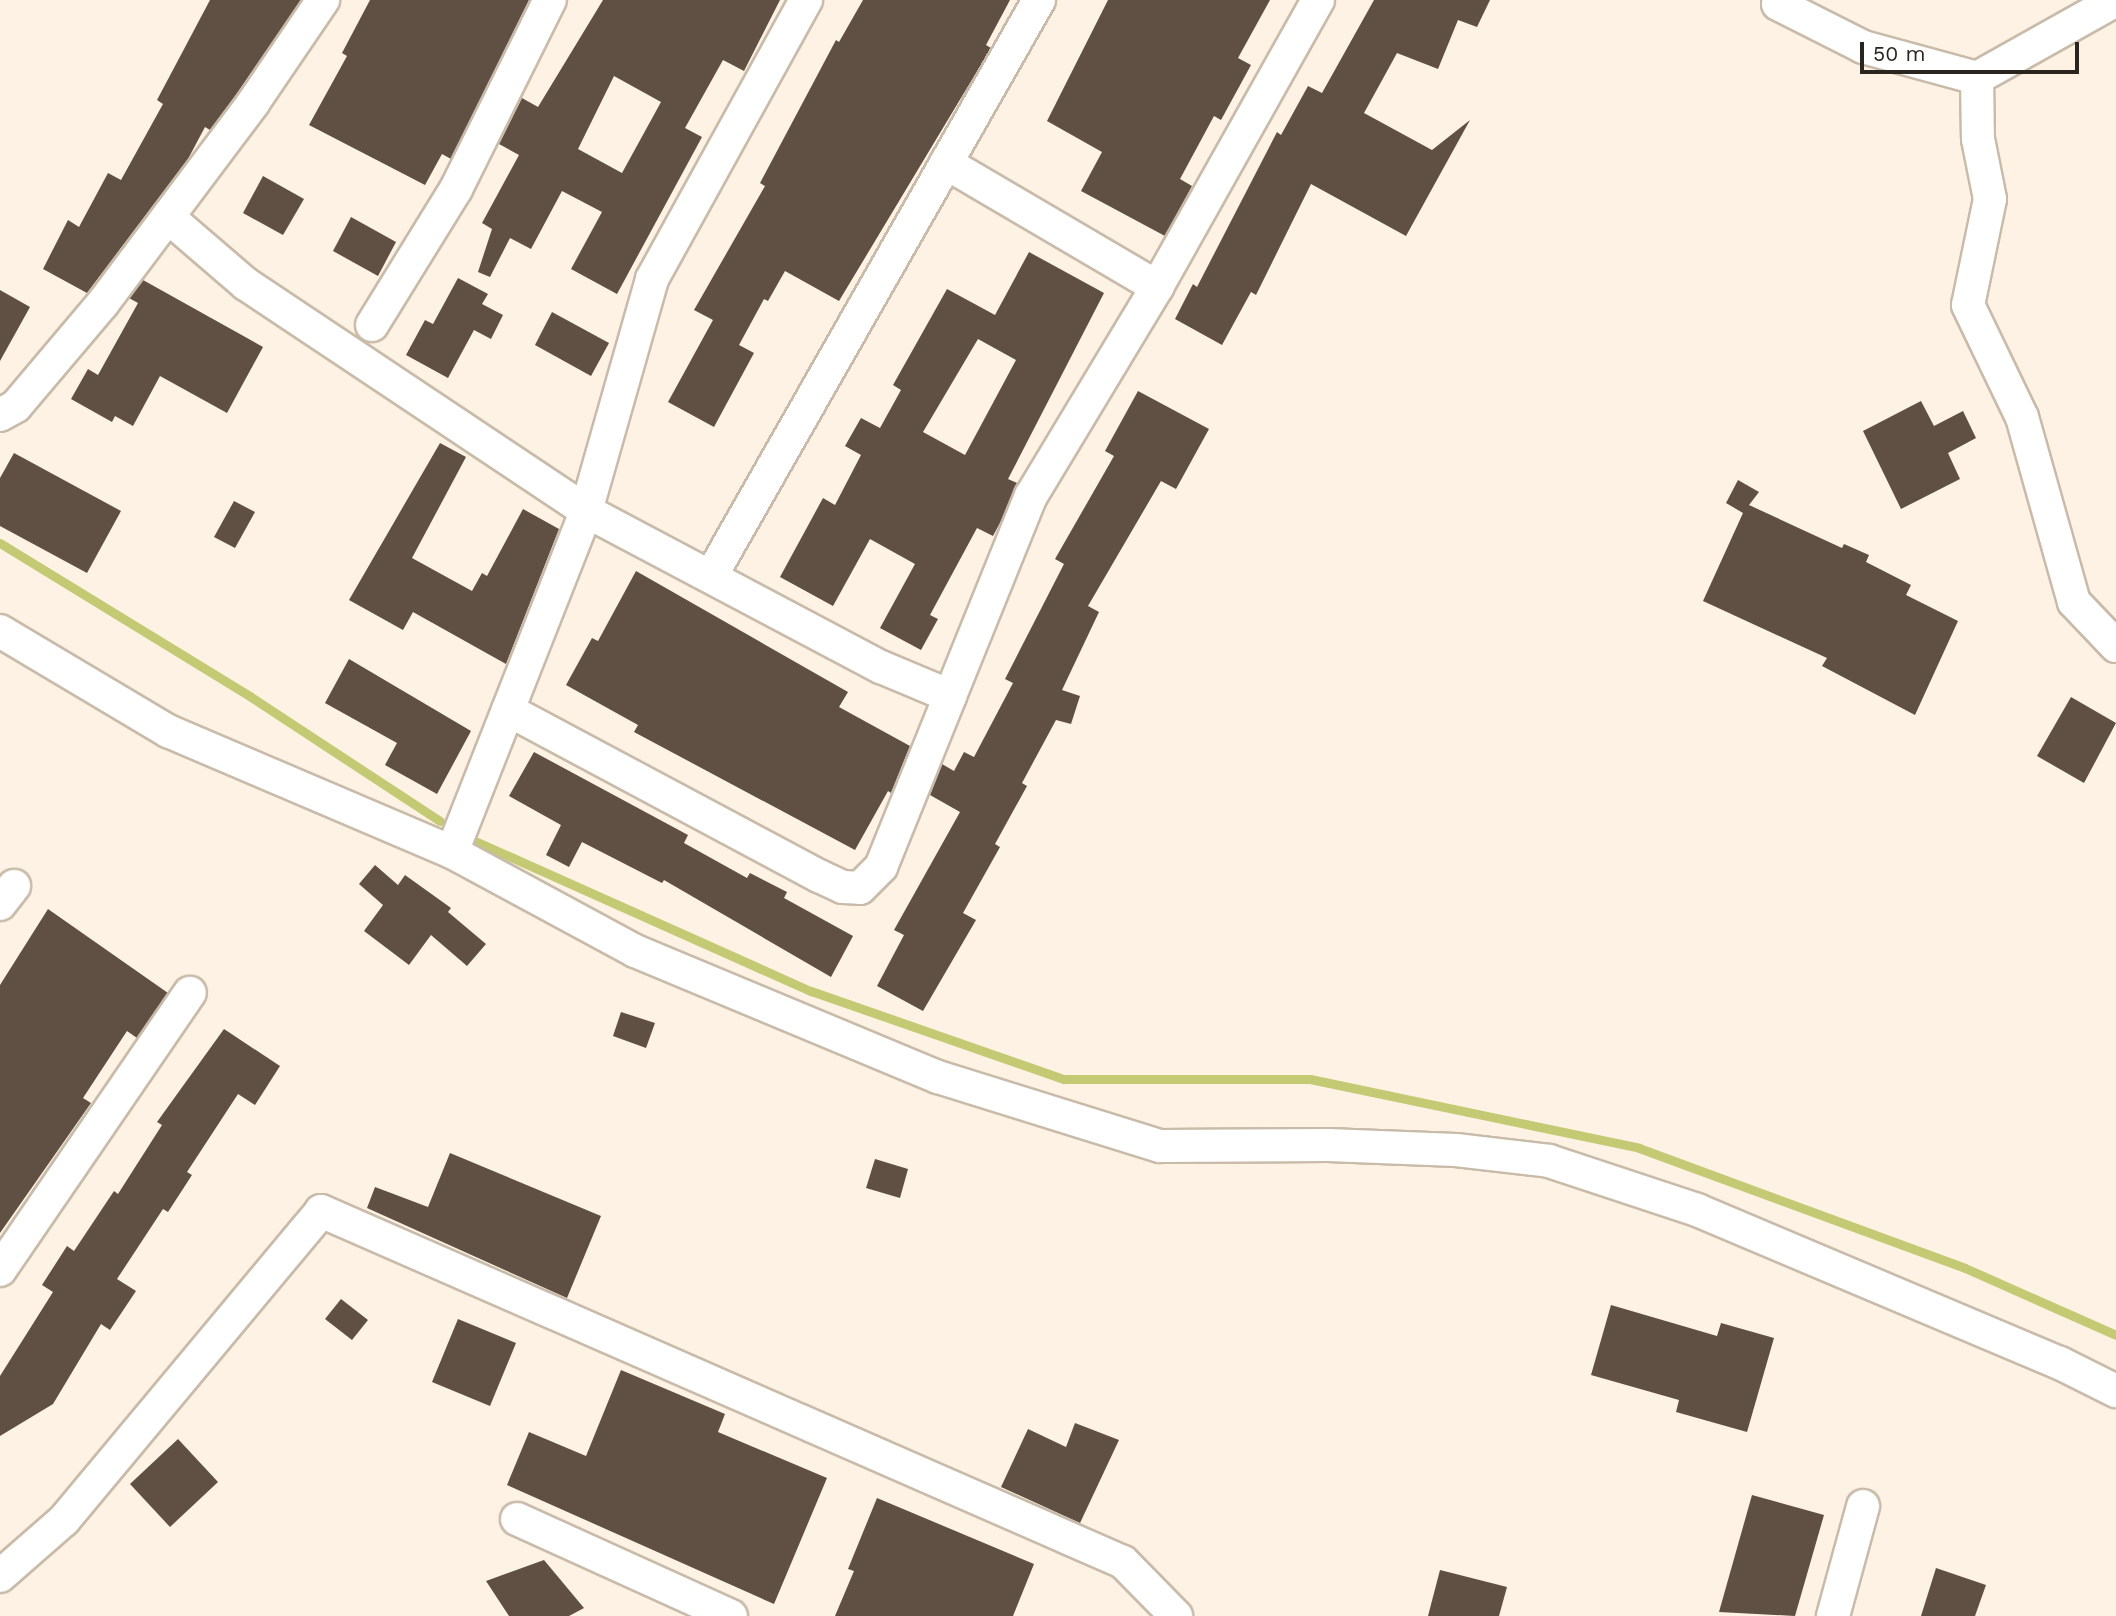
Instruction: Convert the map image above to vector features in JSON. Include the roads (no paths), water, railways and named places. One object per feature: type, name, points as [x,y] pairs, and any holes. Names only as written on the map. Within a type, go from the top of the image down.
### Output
[{"type":"street","points":[[0,415],[16,406],[168,217],[323,0]]},
{"type":"street","points":[[372,325],[456,189],[550,0]]},
{"type":"street","points":[[452,852],[586,511],[652,279],[806,0]]},
{"type":"street","points":[[710,576],[1039,0]]},
{"type":"street","points":[[508,710],[819,876],[843,887],[860,888],[881,867],[1031,496],[1157,287],[1318,0]]},
{"type":"street","points":[[1778,4],[1863,47],[1977,78],[2116,0]]},
{"type":"street","points":[[1977,78],[1978,139],[1990,199],[1968,305],[2022,417],[2074,601],[2116,646]]},
{"type":"street","points":[[946,163],[1157,287]]},
{"type":"street","points":[[168,217],[246,284],[586,511],[881,667],[950,696]]},
{"type":"street","points":[[0,632],[168,731],[452,852],[635,951],[938,1077],[1075,1124],[1160,1146],[1353,1146],[1456,1150],[1549,1161],[1697,1210],[2060,1363],[2116,1391]]},
{"type":"street","points":[[0,1270],[190,993]]},
{"type":"street","points":[[0,1576],[64,1520],[321,1211],[1123,1562],[1177,1616]]},
{"type":"street","points":[[1833,1616],[1863,1506]]},
{"type":"street","points":[[517,1518],[731,1616]]},
{"type":"waterway","points":[[0,543],[251,697],[440,821]]},
{"type":"waterway","points":[[475,841],[811,991],[1064,1079],[1310,1079],[1639,1148],[1965,1268],[2116,1335]]}]
